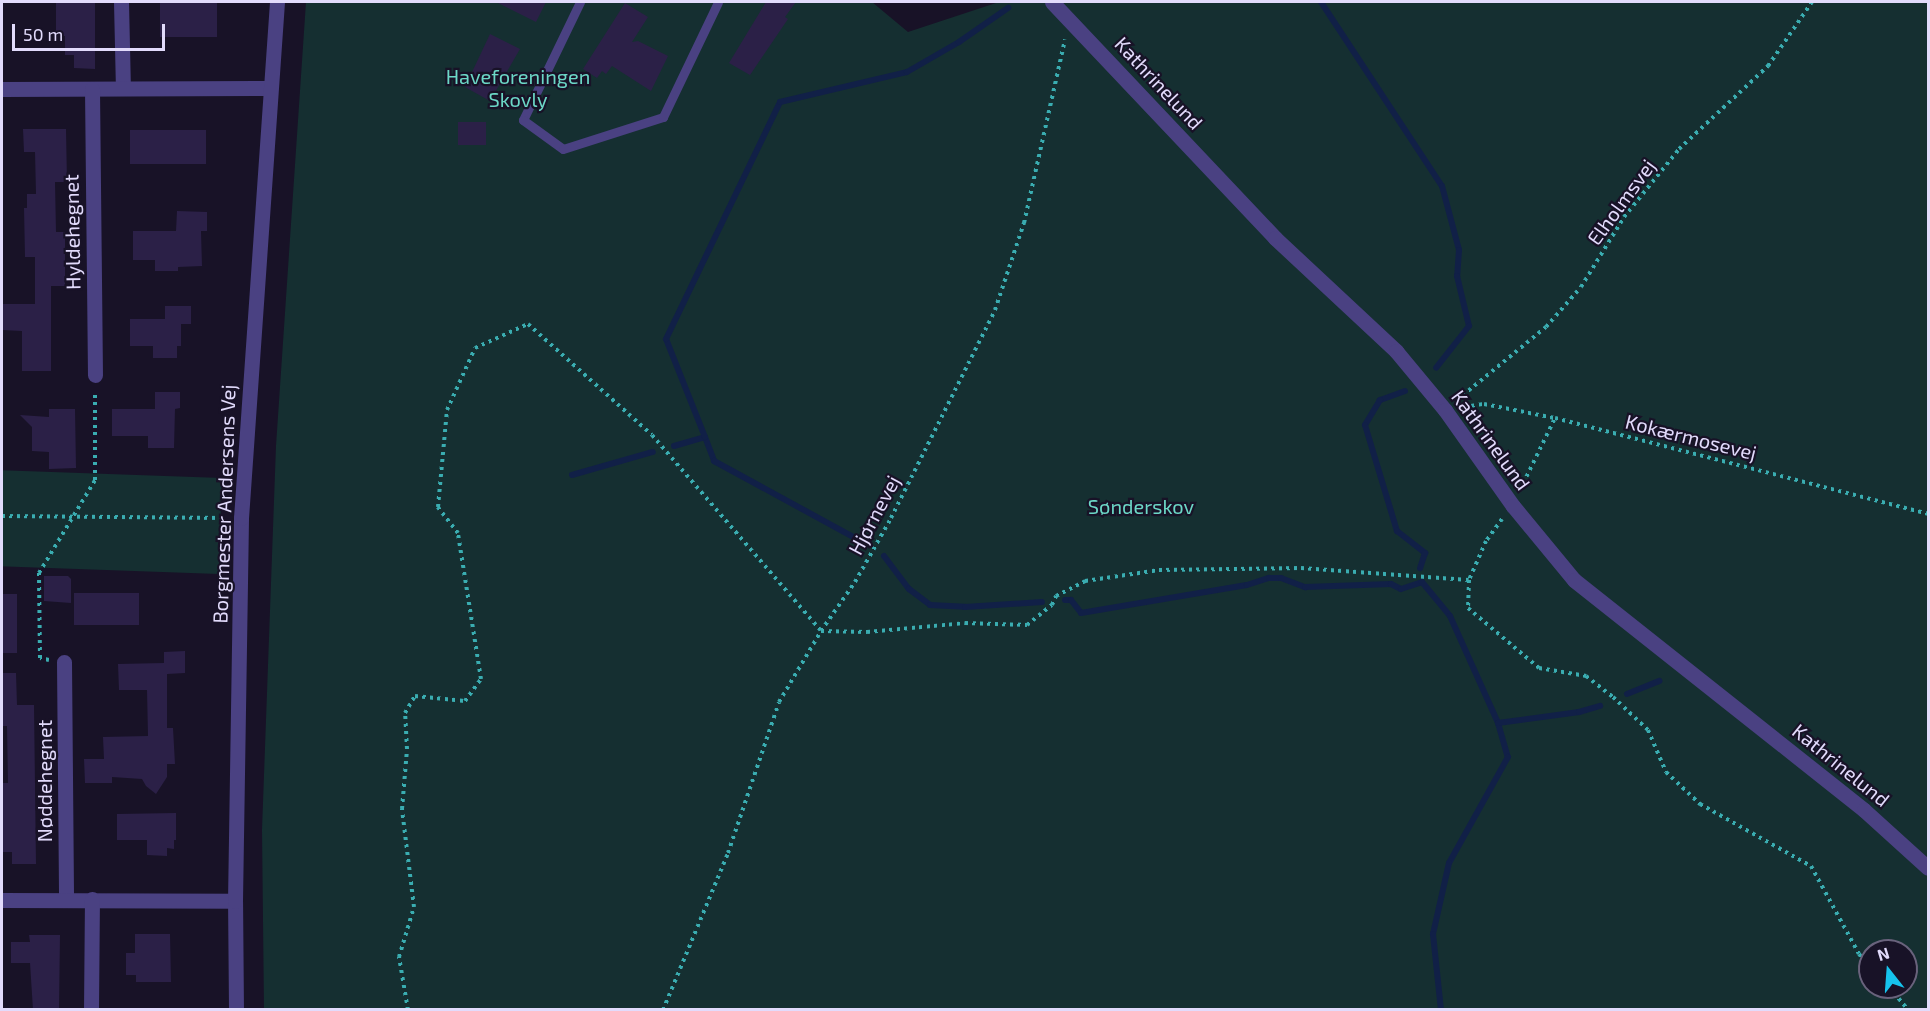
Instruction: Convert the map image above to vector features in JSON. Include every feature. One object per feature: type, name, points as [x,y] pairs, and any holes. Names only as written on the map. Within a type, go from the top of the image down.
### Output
[{"type":"street","points":[[121,2],[123,88]]},
{"type":"street","name":"Borgmester Andersens Vej","points":[[236,1010],[235,901],[241,518],[277,2]]},
{"type":"street","name":"Kathrinelund","points":[[1052,2],[1275,238],[1396,351],[1445,410],[1513,506],[1574,580],[1864,810],[1929,867]]},
{"type":"street","points":[[2,89],[270,88]]},
{"type":"street","name":"Hyldehegnet","points":[[92,89],[95,375]]},
{"type":"street","name":"Nøddehegnet","points":[[64,662],[66,899]]},
{"type":"street","points":[[91,1010],[92,899]]},
{"type":"street","points":[[2,900],[235,901]]},
{"type":"lane","points":[[580,2],[523,120],[563,149],[663,117],[718,2]]},
{"type":"path","name":"Elholmsvej","points":[[1445,410],[1546,327],[1581,287],[1624,217],[1679,149],[1768,66],[1812,2]]},
{"type":"path","name":"Hjørnevej","points":[[663,1010],[728,854],[779,702],[821,631],[855,582],[891,518],[995,310],[1024,223],[1062,50],[1071,20]]},
{"type":"path","points":[[408,1010],[399,957],[414,907],[402,808],[407,749],[405,714],[415,696],[465,701],[481,680],[458,533],[438,507],[447,411],[475,348],[528,324],[652,435],[821,631],[867,632],[965,623],[1027,625],[1052,605],[1056,596],[1085,581],[1159,570],[1301,568],[1469,580]]},
{"type":"path","points":[[64,662],[40,658],[39,573],[95,480],[95,375]]},
{"type":"path","name":"Kokærmosevej","points":[[1445,410],[1484,404],[1555,418],[1929,514]]},
{"type":"path","points":[[1555,418],[1513,506],[1486,541],[1469,580],[1468,608],[1539,668],[1586,676],[1613,697],[1648,730],[1666,772],[1700,804],[1811,866],[1858,952]]},
{"type":"path","points":[[2,516],[241,518]]},
{"type":"green space","name":"Sønderskov","points":[[306,2],[872,2],[908,32],[999,2],[1928,2],[1928,1009],[264,1010],[262,830],[276,446]]},
{"type":"green space","points":[[2,470],[222,478],[219,574],[2,566]]},
{"type":"building","points":[[56,2],[95,2],[95,69],[74,68],[74,55],[65,55],[65,36],[56,36]]},
{"type":"building","points":[[160,2],[217,2],[217,37],[160,37]]},
{"type":"building","points":[[496,2],[546,2],[536,22]]},
{"type":"building","points":[[766,2],[796,2],[785,17],[788,19],[750,75],[729,63]]},
{"type":"building","points":[[625,3],[648,17],[632,42],[638,41],[668,56],[651,91],[612,66],[606,74],[602,71],[597,78],[583,69]]},
{"type":"building","points":[[490,34],[520,49],[490,101],[465,87]]},
{"type":"building","points":[[458,122],[486,122],[486,145],[458,145]]},
{"type":"building","points":[[23,129],[66,129],[67,182],[55,182],[56,232],[65,232],[65,286],[51,286],[51,371],[22,371],[22,331],[2,330],[2,304],[35,304],[35,257],[25,257],[24,208],[27,208],[27,194],[36,194],[35,152],[24,152]]},
{"type":"building","points":[[130,130],[206,130],[206,164],[130,164]]},
{"type":"building","points":[[177,211],[207,212],[207,231],[201,231],[202,266],[178,267],[178,271],[155,271],[155,260],[133,260],[133,231],[176,231]]},
{"type":"building","points":[[165,306],[191,306],[191,324],[181,324],[181,346],[177,346],[177,358],[153,358],[153,346],[130,346],[130,319],[165,319]]},
{"type":"building","points":[[155,392],[180,392],[180,408],[175,409],[174,448],[148,448],[148,436],[112,436],[112,409],[155,409]]},
{"type":"building","points":[[49,409],[75,409],[76,468],[49,469],[49,452],[32,451],[32,427],[20,415],[49,417]]},
{"type":"building","points":[[44,576],[68,576],[71,579],[71,603],[44,601]]},
{"type":"building","points":[[74,593],[139,593],[139,625],[74,625]]},
{"type":"building","points":[[2,594],[17,594],[17,653],[2,653]]},
{"type":"building","points":[[185,651],[185,673],[167,674],[167,728],[173,728],[175,764],[167,764],[167,777],[156,794],[146,786],[142,779],[112,777],[112,783],[85,783],[84,759],[104,759],[103,737],[148,736],[147,690],[119,690],[118,664],[164,663],[164,652]]},
{"type":"building","points":[[2,673],[16,673],[17,705],[34,705],[36,864],[12,864],[12,852],[2,852],[2,783],[8,783],[7,726],[2,726]]},
{"type":"building","points":[[176,813],[176,840],[174,840],[174,849],[167,848],[167,856],[147,855],[147,840],[117,840],[117,814]]},
{"type":"building","points":[[135,934],[170,934],[171,982],[136,982],[136,975],[126,975],[126,953],[135,953]]},
{"type":"building","points":[[29,935],[60,935],[59,1010],[33,1010],[30,963],[11,963],[11,942],[30,942]]},
{"type":"waterway","points":[[1321,2],[1442,186],[1459,250],[1457,276],[1469,326],[1436,368]]},
{"type":"waterway","points":[[674,446],[705,437],[666,339],[780,102],[907,72],[959,42],[1008,8]]},
{"type":"waterway","points":[[1405,391],[1380,400],[1365,425],[1397,531],[1425,553],[1420,568]]},
{"type":"waterway","points":[[705,437],[714,461],[855,538]]},
{"type":"waterway","points":[[572,475],[653,452]]},
{"type":"waterway","points":[[884,556],[909,589],[930,605],[965,607],[1042,602]]},
{"type":"waterway","points":[[1065,600],[1071,600],[1081,613],[1247,585],[1269,578],[1281,578],[1305,587],[1391,584],[1401,589],[1422,582],[1450,616],[1498,723],[1508,757],[1449,863],[1433,934],[1441,1010]]},
{"type":"waterway","points":[[1627,694],[1659,681]]},
{"type":"waterway","points":[[1498,723],[1579,712],[1600,706]]},
{"type":"park label","name":"Haveforeningen Skovly","points":[[518,88]]}]
